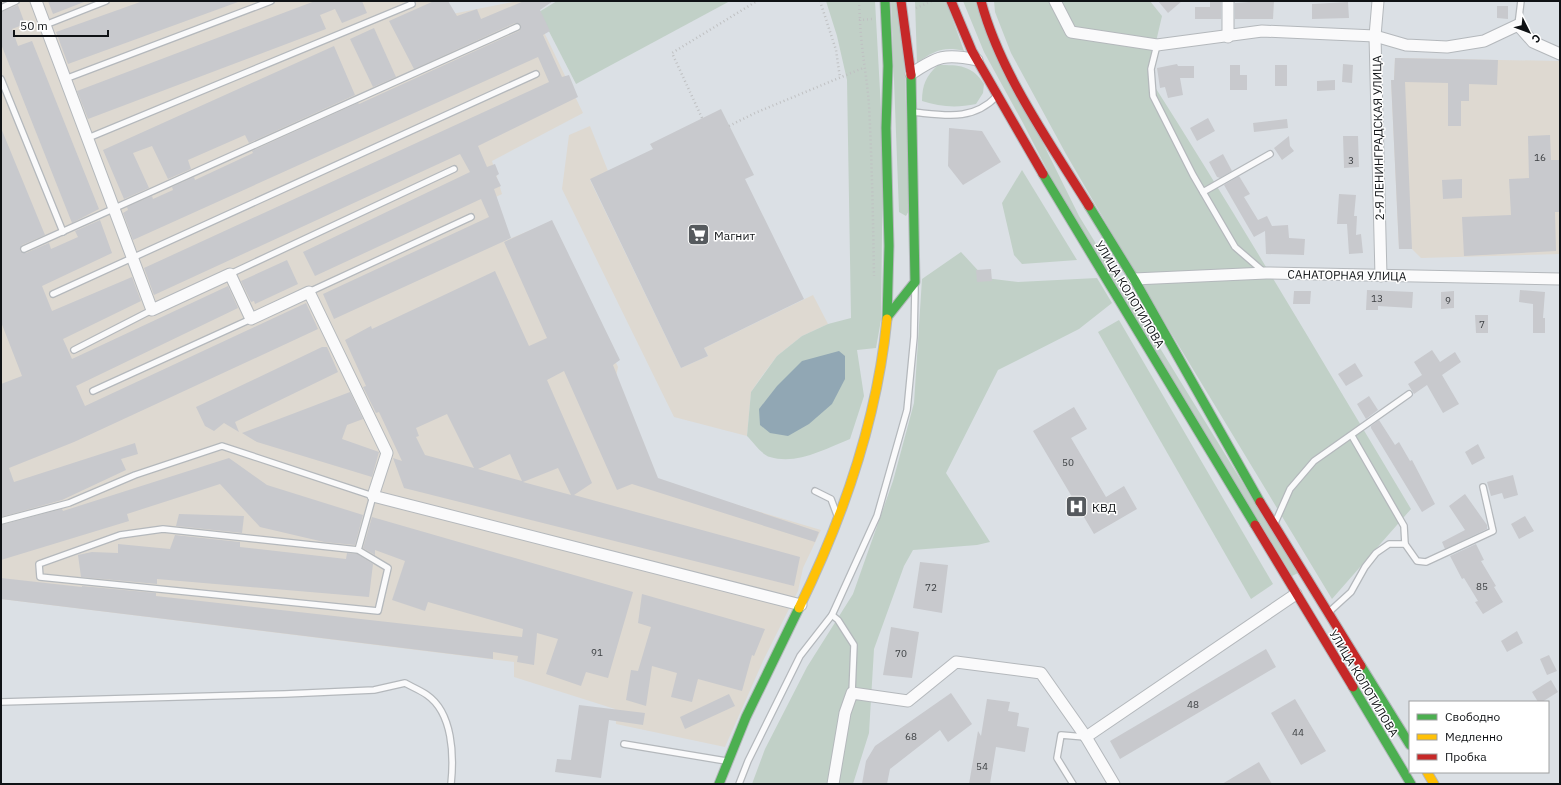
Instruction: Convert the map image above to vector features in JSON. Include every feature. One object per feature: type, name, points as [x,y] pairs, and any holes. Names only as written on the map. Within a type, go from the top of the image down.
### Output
[{"type":"main road","points":[[719,784],[727,761],[801,605],[839,519],[858,462],[874,401],[888,316],[890,223],[886,128],[888,73],[885,1]]},
{"type":"main road","points":[[888,316],[915,282],[911,74],[901,1]]},
{"type":"main road","name":"УЛИЦА КОЛОТИЛОВА","points":[[951,1],[977,60],[1026,146],[1411,784]]},
{"type":"main road","name":"УЛИЦА КОЛОТИЛОВА","points":[[981,1],[995,44],[1011,75],[1134,279],[1274,526],[1409,743]]},
{"type":"main road","points":[[1296,594],[1311,586]]},
{"type":"main road","points":[[1428,773],[1434,784]]},
{"type":"street","points":[[36,1],[152,310],[230,274],[252,318],[309,292],[387,453],[373,496],[801,605]]},
{"type":"street","points":[[1055,1],[1071,32],[1157,45],[1228,37],[1262,31],[1375,36],[1406,45],[1447,47],[1484,41],[1518,25],[1533,42],[1560,54]]},
{"type":"street","points":[[1228,1],[1228,37]]},
{"type":"street","name":"2-Я ЛЕНИНГРАДСКАЯ УЛИЦА","points":[[1378,1],[1375,36],[1381,276]]},
{"type":"street","points":[[911,74],[941,57],[957,55],[977,60]]},
{"type":"street","name":"САНАТОРНАЯ УЛИЦА","points":[[1134,279],[1266,273],[1560,279]]},
{"type":"street","points":[[1086,737],[1296,594]]},
{"type":"street","points":[[833,784],[845,713],[852,693],[908,701],[956,662],[1041,673],[1086,737],[1114,784]]},
{"type":"lane","points":[[1,8],[16,1]]},
{"type":"lane","points":[[45,25],[106,1]]},
{"type":"lane","points":[[65,79],[272,1]]},
{"type":"lane","points":[[88,138],[412,4],[411,1]]},
{"type":"lane","points":[[1518,25],[1521,1]]},
{"type":"lane","points":[[24,249],[517,27]]},
{"type":"lane","points":[[1157,45],[1151,69],[1153,96],[1203,192],[1235,247],[1266,273]]},
{"type":"lane","points":[[53,294],[536,74]]},
{"type":"lane","points":[[1,79],[63,232]]},
{"type":"lane","points":[[912,112],[953,115],[977,111],[988,106],[997,96]]},
{"type":"lane","points":[[1203,192],[1270,154]]},
{"type":"lane","points":[[230,274],[454,170]]},
{"type":"lane","points":[[309,292],[471,217]]},
{"type":"lane","points":[[739,784],[748,761],[800,656],[832,615],[877,516],[907,410],[914,337],[915,282]]},
{"type":"lane","points":[[74,350],[152,310]]},
{"type":"lane","points":[[92,391],[252,318]]},
{"type":"lane","points":[[1274,526],[1290,489],[1314,461],[1352,436],[1409,394]]},
{"type":"lane","points":[[1352,436],[1404,526],[1405,544],[1417,561],[1426,562],[1493,532],[1483,487]]},
{"type":"lane","points":[[1,521],[69,503],[135,475],[222,446],[373,496],[358,550]]},
{"type":"lane","points":[[815,491],[831,499],[839,519]]},
{"type":"lane","points":[[163,529],[358,550],[388,568],[378,611],[40,577],[39,564],[120,534],[163,529]]},
{"type":"lane","points":[[1328,612],[1351,592],[1365,567],[1376,553],[1389,544],[1405,544]]},
{"type":"lane","points":[[832,615],[838,620],[854,645],[852,693]]},
{"type":"lane","points":[[1,702],[374,690],[405,683],[428,696],[441,710],[450,734],[452,784]]},
{"type":"lane","points":[[1073,784],[1057,758],[1061,735],[1086,737]]},
{"type":"lane","points":[[624,744],[727,761]]},
{"type":"path","points":[[702,118],[672,54],[757,1]]},
{"type":"path","points":[[820,1],[836,50],[840,78]]},
{"type":"path","points":[[859,1],[863,68],[871,140],[874,282]]},
{"type":"path","points":[[903,14],[932,1]]},
{"type":"path","points":[[860,20],[886,18]]},
{"type":"path","points":[[730,126],[755,113],[863,68]]},
{"type":"shaded area","points":[[1,1],[445,1],[452,14],[518,1],[529,1],[583,113],[492,161],[502,194],[492,199],[507,240],[548,223],[618,367],[615,381],[656,481],[821,530],[803,568],[798,591],[763,661],[725,747],[616,724],[615,709],[514,677],[514,662],[1,599]]},
{"type":"shaded area","points":[[557,1],[730,1],[576,84],[539,12]]},
{"type":"shaded area","points":[[826,1],[875,1],[883,145],[881,320],[876,348],[857,350],[864,396],[850,439],[811,455],[790,459],[780,459],[764,454],[747,436],[751,392],[777,356],[802,336],[828,324],[851,318],[847,80],[837,36]]},
{"type":"shaded area","points":[[891,1],[902,1],[910,209],[906,216],[899,212]]},
{"type":"shaded area","points":[[915,1],[946,1],[964,51],[944,49],[929,55],[917,63]]},
{"type":"shaded area","points":[[963,1],[976,1],[1032,121],[1079,216],[1298,573],[1290,577],[1058,191],[984,52]]},
{"type":"shaded area","points":[[994,1],[1150,1],[1162,16],[1148,76],[1248,238],[1411,509],[1332,599],[1145,290],[1066,154],[1011,53],[995,12]]},
{"type":"shaded area","points":[[1395,58],[1560,61],[1560,254],[1421,258],[1412,249],[1399,249],[1391,80],[1394,80]]},
{"type":"shaded area","points":[[938,65],[964,67],[975,73],[984,84],[983,93],[976,104],[949,106],[935,105],[922,101],[926,81],[930,73]]},
{"type":"shaded area","points":[[590,126],[608,171],[590,180],[681,368],[708,356],[704,348],[813,295],[828,324],[802,336],[777,356],[762,376],[751,392],[747,436],[674,417],[562,189],[569,135]]},
{"type":"shaded area","points":[[1022,170],[1077,260],[1022,264],[1014,255],[1002,203]]},
{"type":"shaded area","points":[[961,252],[985,278],[1018,282],[1097,278],[1112,303],[1079,329],[998,370],[946,473],[990,542],[977,545],[913,550],[904,566],[874,649],[869,733],[853,784],[752,784],[765,749],[807,667],[853,594],[893,481],[914,403],[922,279]]},
{"type":"shaded area","points":[[1119,320],[1273,584],[1251,599],[1098,332]]},
{"type":"water","points":[[839,351],[845,356],[845,379],[832,404],[809,424],[788,436],[770,433],[760,425],[759,409],[777,386],[802,361]]},
{"type":"building","points":[[48,1],[84,1],[84,2],[53,14]]},
{"type":"building","points":[[143,1],[238,2],[68,64],[56,32]]},
{"type":"building","points":[[315,1],[362,1],[367,13],[342,23],[335,9],[320,15],[326,29],[88,119],[77,91]]},
{"type":"building","points":[[434,1],[448,1],[457,16],[477,9],[481,19],[524,1],[553,1],[540,10],[550,31],[543,35],[562,77],[569,75],[578,97],[478,146],[487,167],[495,164],[499,174],[496,176],[501,186],[494,189],[511,238],[334,319],[323,294],[489,217],[481,199],[315,276],[303,252],[470,172],[460,154],[154,295],[144,268],[549,82],[538,57],[133,240],[123,213],[128,210],[127,207],[152,196],[153,199],[173,190],[172,187],[194,177],[195,180],[253,153],[252,151],[519,31],[521,28],[520,24],[515,23],[414,69],[389,21]]},
{"type":"building","points":[[1158,1],[1182,1],[1168,13]]},
{"type":"building","points":[[1210,1],[1221,1],[1221,19],[1195,19],[1195,7],[1210,7]]},
{"type":"building","points":[[1274,1],[1273,19],[1235,19],[1235,3]]},
{"type":"building","points":[[1348,2],[1349,18],[1312,19],[1312,4]]},
{"type":"building","points":[[18,5],[25,24],[12,29],[18,46],[32,41],[99,209],[72,223],[1,44],[1,12]]},
{"type":"building","points":[[1497,6],[1508,6],[1508,19],[1497,18]]},
{"type":"building","points":[[374,28],[396,77],[373,87],[350,39]]},
{"type":"building","points":[[334,46],[355,95],[249,143],[245,135],[188,160],[191,169],[168,179],[152,146],[133,153],[149,188],[124,199],[103,150]]},
{"type":"building","points":[[1395,58],[1498,60],[1497,85],[1469,84],[1469,101],[1461,101],[1461,126],[1448,126],[1448,83],[1405,82],[1412,249],[1399,249],[1391,80],[1394,80]]},
{"type":"building","points":[[1177,64],[1178,66],[1194,66],[1194,78],[1180,78],[1183,95],[1168,98],[1165,87],[1160,88],[1157,68]]},
{"type":"building","points":[[1343,64],[1353,65],[1352,83],[1342,82]]},
{"type":"building","points":[[1230,65],[1240,65],[1240,75],[1247,75],[1247,90],[1230,90]]},
{"type":"building","points":[[1275,65],[1287,65],[1287,86],[1275,86]]},
{"type":"building","points":[[1335,80],[1335,90],[1317,91],[1317,81]]},
{"type":"building","points":[[721,109],[754,175],[745,179],[804,299],[704,348],[708,356],[681,368],[590,179],[653,149],[650,144]]},
{"type":"building","points":[[1208,118],[1215,131],[1197,141],[1190,128]]},
{"type":"building","points":[[1287,119],[1288,128],[1254,132],[1253,123]]},
{"type":"building","points":[[1,128],[45,235],[22,245],[20,249],[21,252],[26,253],[49,243],[51,249],[78,237],[75,231],[100,220],[112,253],[42,286],[52,311],[132,277],[141,301],[63,339],[72,359],[228,286],[238,308],[76,386],[85,406],[306,303],[318,329],[74,442],[9,468],[14,482],[135,443],[138,454],[121,459],[126,470],[62,500],[1,517],[1,384],[22,376],[1,322]]},
{"type":"building","points":[[949,128],[982,131],[1001,162],[963,185],[948,166]]},
{"type":"building","points":[[1550,135],[1551,160],[1560,160],[1560,212],[1555,212],[1556,251],[1464,256],[1462,217],[1511,215],[1509,179],[1529,178],[1528,136]]},
{"type":"building","points":[[1289,136],[1290,146],[1294,151],[1282,160],[1274,148]]},
{"type":"building","points":[[1343,136],[1358,136],[1359,167],[1344,168]]},
{"type":"building","points":[[1223,154],[1232,171],[1220,178],[1217,177],[1209,162]]},
{"type":"building","points":[[1239,176],[1250,194],[1244,197],[1258,220],[1267,216],[1272,226],[1288,225],[1289,238],[1305,239],[1304,255],[1266,254],[1265,231],[1254,237],[1224,185]]},
{"type":"building","points":[[1462,179],[1462,198],[1443,199],[1442,180]]},
{"type":"building","points":[[1339,194],[1356,195],[1354,216],[1357,216],[1356,235],[1361,234],[1363,253],[1349,254],[1347,224],[1337,224]]},
{"type":"building","points":[[552,220],[620,360],[613,365],[658,478],[819,532],[815,542],[632,484],[617,490],[564,371],[547,380],[592,483],[574,495],[800,557],[794,586],[404,488],[393,458],[402,461],[379,412],[376,413],[363,387],[366,386],[345,340],[371,326],[372,329],[495,271],[529,346],[547,338],[504,242]],"holes":[[[447,414],[474,468],[425,455],[416,437],[419,436],[416,428]],[[510,454],[522,481],[478,469]],[[558,468],[571,495],[523,482]]]},
{"type":"building","points":[[287,260],[298,284],[255,304],[254,301],[251,302],[241,281]]},
{"type":"building","points":[[991,269],[992,281],[977,282],[976,270]]},
{"type":"building","points":[[1367,290],[1413,292],[1412,308],[1378,306],[1378,310],[1366,310]]},
{"type":"building","points":[[1520,290],[1545,292],[1543,318],[1545,318],[1545,333],[1533,333],[1533,304],[1519,302]]},
{"type":"building","points":[[1294,291],[1311,291],[1310,304],[1293,304]]},
{"type":"building","points":[[1454,291],[1454,308],[1441,309],[1441,292]]},
{"type":"building","points":[[1475,315],[1488,315],[1488,333],[1476,333]]},
{"type":"building","points":[[322,347],[327,347],[338,372],[235,422],[239,432],[224,423],[214,431],[205,426],[196,407]]},
{"type":"building","points":[[1432,350],[1440,362],[1455,352],[1461,362],[1442,375],[1459,404],[1443,413],[1427,385],[1414,394],[1408,384],[1422,375],[1414,362]]},
{"type":"building","points":[[1355,363],[1363,376],[1346,386],[1338,374]]},
{"type":"building","points":[[350,392],[363,419],[347,425],[342,439],[379,452],[372,477],[257,442],[242,433]]},
{"type":"building","points":[[1369,396],[1378,410],[1366,419],[1357,404]]},
{"type":"building","points":[[1074,407],[1087,429],[1071,438],[1106,497],[1124,486],[1137,509],[1094,534],[1033,431]]},
{"type":"building","points":[[1379,420],[1395,445],[1399,442],[1410,461],[1412,460],[1435,504],[1422,512],[1371,428],[1371,426]]},
{"type":"building","points":[[1478,444],[1485,458],[1472,465],[1465,452]]},
{"type":"building","points":[[229,458],[267,485],[363,515],[355,545],[324,542],[260,527],[220,484],[127,514],[129,521],[1,560],[1,525],[62,509],[63,511]]},
{"type":"building","points":[[1513,475],[1518,495],[1504,499],[1502,493],[1491,496],[1487,482]]},
{"type":"building","points":[[1465,494],[1487,525],[1487,529],[1445,549],[1442,542],[1465,530],[1449,506]]},
{"type":"building","points":[[179,514],[244,516],[242,533],[176,526]]},
{"type":"building","points":[[1525,516],[1534,531],[1519,539],[1511,524]]},
{"type":"building","points":[[372,517],[633,592],[608,678],[586,672],[581,686],[546,674],[558,639],[537,633],[534,665],[517,662],[518,656],[493,652],[493,659],[1,599],[1,578],[156,593],[156,596],[522,637],[523,629],[428,602],[425,611],[392,600],[405,561],[375,550],[375,555],[363,548]]},
{"type":"building","points":[[175,535],[240,542],[240,547],[346,559],[347,553],[357,554],[373,564],[369,597],[157,579],[157,584],[81,577],[78,555],[92,552],[118,553],[118,544],[170,549]]},
{"type":"building","points":[[1476,544],[1484,560],[1481,561],[1496,586],[1494,587],[1503,602],[1483,614],[1475,602],[1478,601],[1464,578],[1462,579],[1450,556]]},
{"type":"building","points":[[920,562],[948,565],[942,613],[913,608]]},
{"type":"building","points":[[642,594],[765,629],[754,656],[752,655],[742,691],[698,679],[692,702],[671,697],[677,673],[652,666],[646,706],[626,700],[631,670],[638,671],[651,627],[638,623]]},
{"type":"building","points":[[891,627],[919,632],[912,678],[883,675]]},
{"type":"building","points":[[1517,631],[1523,643],[1507,652],[1501,641]]},
{"type":"building","points":[[1266,649],[1276,667],[1120,759],[1110,741]]},
{"type":"building","points":[[1549,655],[1557,671],[1547,675],[1540,659]]},
{"type":"building","points":[[1551,680],[1558,692],[1544,701],[1537,701],[1532,692]]},
{"type":"building","points":[[951,693],[972,724],[948,742],[940,730],[890,769],[887,784],[862,784],[866,761],[875,746]]},
{"type":"building","points":[[729,694],[735,706],[685,729],[680,717]]},
{"type":"building","points":[[987,699],[1010,702],[1008,711],[1019,713],[1017,726],[1029,728],[1025,752],[996,747],[990,784],[969,784],[978,731],[981,736]]},
{"type":"building","points":[[1295,699],[1326,751],[1301,765],[1271,713]]},
{"type":"building","points":[[579,705],[645,713],[643,725],[609,720],[601,778],[555,772],[557,759],[571,760]]},
{"type":"building","points":[[1259,762],[1272,784],[1222,784]]},
{"type":"traffic: fast","points":[[885,1],[888,66],[886,128],[889,246],[887,319]]},
{"type":"traffic: fast","points":[[888,316],[915,282],[911,75]]},
{"type":"traffic: fast","points":[[1043,174],[1255,525]]},
{"type":"traffic: fast","points":[[1089,206],[1134,279],[1260,502]]},
{"type":"traffic: fast","points":[[719,784],[746,717],[799,608]]},
{"type":"traffic: fast","points":[[1361,666],[1409,743]]},
{"type":"traffic: fast","points":[[1353,687],[1411,784]]},
{"type":"traffic: slow","points":[[799,608],[844,503],[867,431],[882,357],[887,319]]},
{"type":"traffic: slow","points":[[1428,773],[1434,784]]},
{"type":"traffic: jam","points":[[901,1],[911,75]]},
{"type":"traffic: jam","points":[[951,1],[972,51],[1043,174]]},
{"type":"traffic: jam","points":[[981,1],[989,28],[1013,81],[1089,206]]},
{"type":"traffic: jam","points":[[1260,502],[1361,666]]},
{"type":"traffic: jam","points":[[1255,525],[1353,687]]},
{"type":"place","name":"Магнит","points":[[698,235]]},
{"type":"place","name":"КВД","points":[[1077,507]]}]
